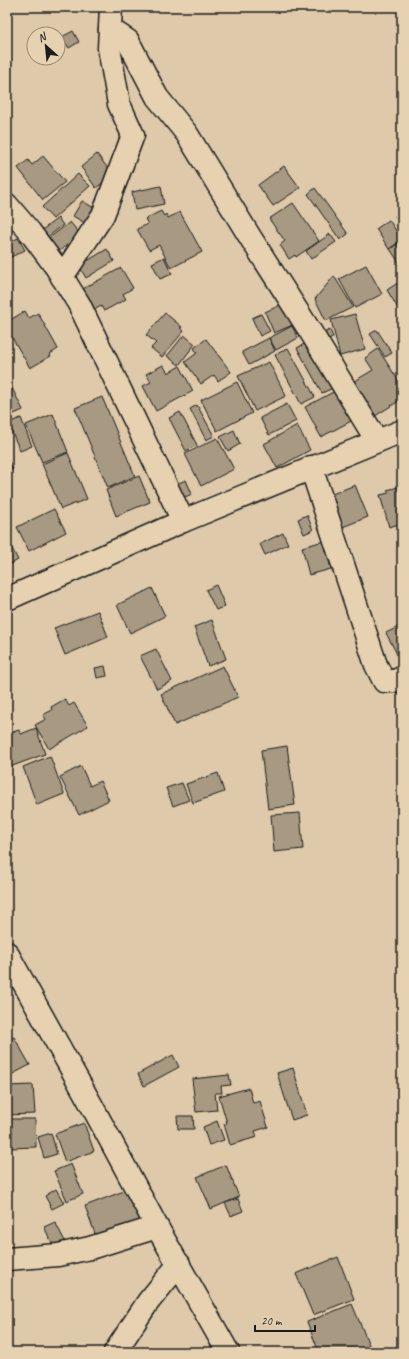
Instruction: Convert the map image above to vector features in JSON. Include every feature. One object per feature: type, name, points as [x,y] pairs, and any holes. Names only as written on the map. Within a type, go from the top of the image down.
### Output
[{"type":"street","points":[[62,277],[103,215],[133,135],[119,104],[109,48],[111,7]]},
{"type":"street","points":[[110,29],[128,41],[157,97],[186,134],[377,441]]},
{"type":"street","points":[[7,205],[30,232],[79,304],[183,521]]},
{"type":"street","points":[[7,598],[183,521],[402,431]]},
{"type":"street","points":[[311,468],[345,568],[359,618],[376,665],[384,681],[394,681],[402,678]]},
{"type":"street","points":[[7,953],[157,1227],[228,1352]]},
{"type":"street","points":[[7,1259],[58,1255],[90,1248],[157,1227]]},
{"type":"street","points":[[115,1352],[148,1302],[179,1264]]},
{"type":"building","points":[[73,31],[79,42],[69,48],[66,43],[66,35]]},
{"type":"building","points":[[97,154],[113,175],[96,188],[81,167]]},
{"type":"building","points":[[43,156],[65,182],[43,200],[18,168],[28,160],[32,165]]},
{"type":"building","points":[[284,166],[300,188],[273,206],[258,185]]},
{"type":"building","points":[[78,174],[90,186],[53,219],[42,207]]},
{"type":"building","points":[[161,186],[164,204],[135,210],[132,192]]},
{"type":"building","points":[[315,188],[348,234],[340,240],[308,194]]},
{"type":"building","points":[[82,201],[96,209],[88,225],[73,216]]},
{"type":"building","points":[[293,203],[319,241],[296,257],[295,255],[289,259],[280,245],[285,241],[269,219]]},
{"type":"building","points":[[161,211],[164,216],[166,214],[168,218],[180,212],[202,252],[171,268],[159,245],[149,250],[137,229],[148,224],[145,219]]},
{"type":"building","points":[[402,211],[402,227],[395,216]]},
{"type":"building","points":[[58,218],[63,225],[44,240],[38,233]]},
{"type":"building","points":[[389,220],[402,240],[389,249],[376,229]]},
{"type":"building","points":[[70,222],[80,234],[55,255],[44,242]]},
{"type":"building","points":[[330,234],[336,242],[311,259],[306,251]]},
{"type":"building","points":[[18,238],[25,250],[7,259],[7,244]]},
{"type":"building","points":[[402,241],[402,267],[390,249]]},
{"type":"building","points":[[107,249],[114,261],[86,278],[79,266]]},
{"type":"building","points":[[164,257],[172,274],[160,279],[152,263]]},
{"type":"building","points":[[366,265],[382,294],[355,308],[339,279]]},
{"type":"building","points":[[121,268],[133,288],[123,294],[126,299],[104,311],[101,306],[89,313],[77,292]]},
{"type":"building","points":[[334,276],[353,307],[326,321],[315,299]]},
{"type":"building","points":[[402,280],[402,315],[387,290]]},
{"type":"building","points":[[285,303],[295,324],[274,333],[265,312]]},
{"type":"building","points":[[25,311],[29,318],[38,313],[58,349],[50,354],[51,356],[30,368],[7,329],[7,322]]},
{"type":"building","points":[[165,313],[182,327],[180,328],[184,331],[162,357],[151,348],[156,343],[146,335]]},
{"type":"building","points":[[261,314],[270,331],[260,336],[252,318]]},
{"type":"building","points":[[355,314],[365,349],[340,356],[331,320]]},
{"type":"building","points":[[292,326],[298,338],[276,350],[269,338]]},
{"type":"building","points":[[330,330],[333,337],[324,341],[321,334]]},
{"type":"building","points":[[377,330],[392,353],[385,357],[370,334]]},
{"type":"building","points":[[184,335],[195,344],[179,365],[167,356]]},
{"type":"building","points":[[269,338],[275,351],[249,365],[242,352]]},
{"type":"building","points":[[206,339],[231,372],[218,381],[214,375],[201,384],[185,362],[197,353],[194,348]]},
{"type":"building","points":[[308,342],[333,388],[322,393],[297,348]]},
{"type":"building","points":[[288,348],[315,397],[301,404],[275,355]]},
{"type":"building","points":[[378,349],[402,386],[402,399],[375,416],[353,382],[373,370],[365,358]]},
{"type":"building","points":[[269,362],[286,396],[255,411],[238,376]]},
{"type":"building","points":[[163,365],[168,373],[180,366],[193,391],[156,411],[143,386],[151,382],[146,374]]},
{"type":"building","points":[[7,380],[23,410],[7,417]]},
{"type":"building","points":[[237,382],[252,413],[217,431],[201,400]]},
{"type":"building","points":[[337,390],[353,420],[321,437],[305,407]]},
{"type":"building","points":[[102,397],[135,476],[108,488],[75,408]]},
{"type":"building","points":[[287,404],[296,421],[269,435],[260,418]]},
{"type":"building","points":[[197,405],[214,436],[206,440],[190,409]]},
{"type":"building","points":[[180,412],[197,445],[186,451],[169,418]]},
{"type":"building","points":[[53,414],[68,452],[42,462],[26,425]]},
{"type":"building","points":[[21,418],[32,446],[20,451],[8,423]]},
{"type":"building","points":[[297,425],[310,450],[277,468],[264,444]]},
{"type":"building","points":[[234,430],[240,444],[228,451],[220,437]]},
{"type":"building","points":[[217,438],[234,469],[201,486],[185,454]]},
{"type":"building","points":[[68,453],[87,499],[61,509],[42,464]]},
{"type":"building","points":[[7,457],[13,469],[7,472]]},
{"type":"building","points":[[139,476],[150,502],[116,516],[106,490]]},
{"type":"building","points":[[186,480],[192,494],[180,499],[174,485]]},
{"type":"building","points":[[355,485],[368,517],[340,528],[327,496]]},
{"type":"building","points":[[402,486],[402,523],[389,527],[380,495],[389,493],[387,490]]},
{"type":"building","points":[[54,509],[66,532],[29,551],[17,527]]},
{"type":"building","points":[[307,515],[313,530],[304,534],[298,519]]},
{"type":"building","points":[[283,533],[288,544],[265,555],[260,544]]},
{"type":"building","points":[[7,539],[18,560],[7,566]]},
{"type":"building","points":[[324,541],[331,569],[309,575],[302,547]]},
{"type":"building","points":[[216,585],[225,606],[216,610],[206,590]]},
{"type":"building","points":[[152,588],[165,616],[130,633],[117,605]]},
{"type":"building","points":[[98,611],[108,637],[65,655],[54,628]]},
{"type":"building","points":[[212,620],[226,659],[208,666],[194,627]]},
{"type":"building","points":[[402,625],[402,657],[399,658],[386,633]]},
{"type":"building","points":[[156,649],[172,681],[157,689],[140,656]]},
{"type":"building","points":[[105,666],[107,676],[97,678],[95,668]]},
{"type":"building","points":[[223,666],[238,697],[175,725],[161,694]]},
{"type":"building","points":[[65,699],[69,706],[74,703],[88,726],[49,749],[35,725],[46,719],[43,715],[52,710],[51,707]]},
{"type":"building","points":[[36,728],[45,754],[7,768],[7,734],[19,730],[21,734]]},
{"type":"building","points":[[287,746],[295,805],[268,809],[261,750]]},
{"type":"building","points":[[50,756],[64,794],[37,805],[23,767]]},
{"type":"building","points":[[81,766],[90,786],[100,781],[109,800],[79,815],[60,777]]},
{"type":"building","points":[[218,773],[224,792],[193,803],[186,784]]},
{"type":"building","points":[[182,783],[189,800],[173,806],[166,788]]},
{"type":"building","points":[[300,813],[303,849],[274,852],[271,815]]},
{"type":"building","points":[[14,1037],[30,1065],[7,1077],[7,1041]]},
{"type":"building","points":[[173,1055],[179,1067],[144,1086],[138,1074]]},
{"type":"building","points":[[293,1068],[307,1115],[292,1120],[277,1073]]},
{"type":"building","points":[[229,1075],[231,1085],[221,1086],[222,1093],[215,1093],[217,1110],[196,1112],[192,1079]]},
{"type":"building","points":[[33,1085],[35,1114],[7,1115],[7,1086]]},
{"type":"building","points":[[249,1088],[253,1103],[260,1101],[268,1127],[255,1131],[257,1137],[230,1145],[224,1124],[227,1123],[219,1096]]},
{"type":"building","points":[[177,1116],[193,1116],[194,1129],[178,1129]]},
{"type":"building","points":[[10,1119],[35,1119],[36,1147],[10,1148]]},
{"type":"building","points":[[217,1121],[224,1140],[209,1145],[203,1127]]},
{"type":"building","points":[[84,1123],[94,1151],[65,1162],[55,1134]]},
{"type":"building","points":[[51,1133],[57,1154],[44,1158],[38,1137]]},
{"type":"building","points":[[71,1164],[83,1194],[67,1201],[54,1171]]},
{"type":"building","points":[[226,1165],[239,1197],[211,1209],[197,1177]]},
{"type":"building","points":[[56,1189],[64,1203],[52,1209],[45,1196]]},
{"type":"building","points":[[129,1189],[141,1222],[97,1239],[85,1206]]},
{"type":"building","points":[[238,1199],[243,1211],[231,1216],[225,1203]]},
{"type":"building","points":[[55,1222],[68,1247],[57,1253],[44,1227]]},
{"type":"building","points":[[338,1257],[354,1299],[313,1315],[296,1274]]},
{"type":"building","points":[[352,1304],[372,1352],[319,1352],[307,1322]]}]
